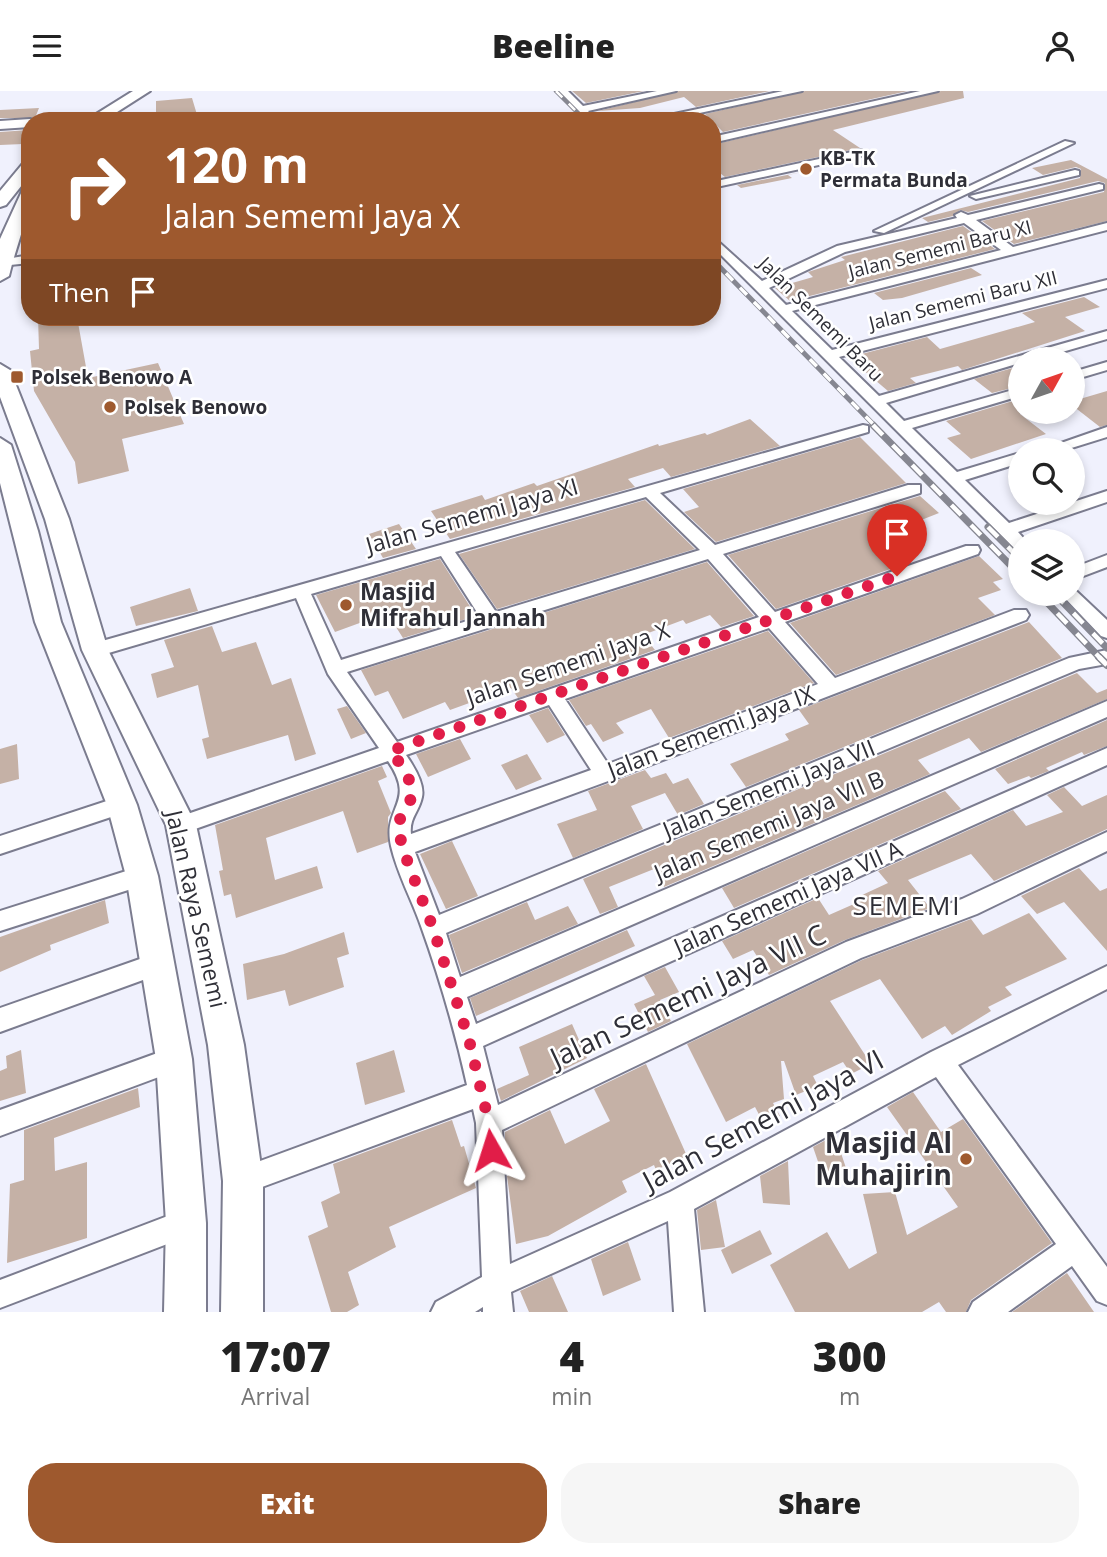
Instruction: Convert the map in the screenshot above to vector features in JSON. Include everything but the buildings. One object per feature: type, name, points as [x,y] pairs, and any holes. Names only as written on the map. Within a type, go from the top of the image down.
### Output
[{"type":"main road","points":[[111,112],[149,94]]},
{"type":"main road","points":[[124,112],[149,94]]},
{"type":"main road","points":[[0,125],[21,124]]},
{"type":"main road","points":[[0,202],[21,175]]},
{"type":"main road","points":[[1,270],[9,239],[21,212]]},
{"type":"main road","name":"Jalan Raya Sememi","points":[[0,370],[57,519],[81,610],[95,650],[181,825],[226,1045],[243,1181],[242,1312]]},
{"type":"main road","name":"Jalan Raya Sememi","points":[[0,446],[26,531],[48,622],[122,805],[142,876],[174,1059],[186,1223],[186,1312]]},
{"type":"street","points":[[563,91],[584,112]]},
{"type":"street","points":[[577,105],[625,91]]},
{"type":"street","points":[[577,105],[671,91]]},
{"type":"street","points":[[691,112],[797,91]]},
{"type":"street","points":[[721,138],[933,91]]},
{"type":"street","points":[[760,287],[1069,143]]},
{"type":"street","points":[[721,182],[861,153]]},
{"type":"street","points":[[944,203],[1075,173]]},
{"type":"street","points":[[841,249],[1099,187]]},
{"type":"street","points":[[944,203],[1011,251]]},
{"type":"street","name":"Jalan Sememi Baru XI","points":[[782,310],[1107,226]]},
{"type":"street","name":"Jalan Sememi Baru","points":[[721,248],[1006,530]]},
{"type":"street","points":[[1,270],[21,262]]},
{"type":"street","name":"Jalan Sememi Baru XII","points":[[829,355],[1107,283]]},
{"type":"street","points":[[1064,347],[1107,335]]},
{"type":"street","points":[[876,401],[1008,363]]},
{"type":"street","points":[[1085,372],[1107,366]]},
{"type":"street","points":[[903,426],[1008,395]]},
{"type":"street","name":"Jalan Sememi Jaya XI","points":[[95,650],[863,429]]},
{"type":"street","points":[[1085,439],[1107,432]]},
{"type":"street","points":[[955,478],[1008,462]]},
{"type":"street","points":[[647,489],[711,551],[831,686]]},
{"type":"street","points":[[335,669],[914,489]]},
{"type":"street","points":[[1006,530],[1107,496]]},
{"type":"street","points":[[444,548],[491,619]]},
{"type":"street","name":"Jalan Sememi Jaya X","points":[[181,825],[972,550]]},
{"type":"street","points":[[1085,569],[1107,561]]},
{"type":"street","points":[[301,590],[335,669],[404,768],[412,787],[412,797],[398,823],[402,847],[433,928],[469,1040],[489,1123],[499,1283],[498,1312]]},
{"type":"street","points":[[1083,606],[1107,631]]},
{"type":"street","name":"Jalan Sememi Jaya IX","points":[[402,847],[604,774],[1020,615]]},
{"type":"street","name":"Jalan Sememi Jaya VII","points":[[433,928],[1076,663],[1107,657]]},
{"type":"street","points":[[553,696],[604,774]]},
{"type":"street","name":"Jalan Sememi Jaya VII B","points":[[452,992],[1107,709]]},
{"type":"street","name":"Jalan Sememi Jaya VII A","points":[[469,1040],[1107,756]]},
{"type":"street","points":[[0,845],[122,805]]},
{"type":"street","name":"Jalan Sememi Jaya VII C","points":[[489,1123],[854,950],[969,907],[1107,841]]},
{"type":"street","points":[[0,921],[142,876]]},
{"type":"street","points":[[0,1020],[158,964]]},
{"type":"street","name":"Jalan Sememi Jaya VI","points":[[446,1312],[499,1283],[680,1202],[940,1061],[1107,977]]},
{"type":"street","points":[[0,1123],[174,1059]]},
{"type":"street","points":[[940,1061],[1107,1291]]},
{"type":"street","points":[[243,1181],[481,1093]]},
{"type":"street","points":[[680,1202],[689,1312]]},
{"type":"street","points":[[0,1294],[186,1223]]},
{"type":"street","points":[[983,1312],[1075,1247]]},
{"type":"railway","points":[[556,91],[577,112]]},
{"type":"railway","points":[[721,268],[875,426]]},
{"type":"railway","points":[[873,425],[1008,563]]},
{"type":"railway","points":[[988,527],[1008,547]]},
{"type":"railway","points":[[1050,606],[1101,659]]},
{"type":"railway","points":[[1067,606],[1107,648]]},
{"type":"railway","points":[[1101,659],[1107,665]]},
{"type":"place","name":"KB-TK Permata Bunda","points":[[806,169]]},
{"type":"place","name":"Polsek Benowo A","points":[[17,377]]},
{"type":"place","name":"Polsek Benowo","points":[[110,407]]},
{"type":"place","name":"Masjid Mifrahul Jannah","points":[[346,605]]},
{"type":"place","name":"Masjid Al Muhajirin","points":[[966,1159]]},
{"type":"district","name":"SEMEMI","points":[[907,906]]},
{"type":"route","points":[[491,1150],[489,1123],[469,1040],[433,928],[402,847],[398,823],[401,812],[412,797],[412,787],[404,768],[390,751],[897,576]]}]
